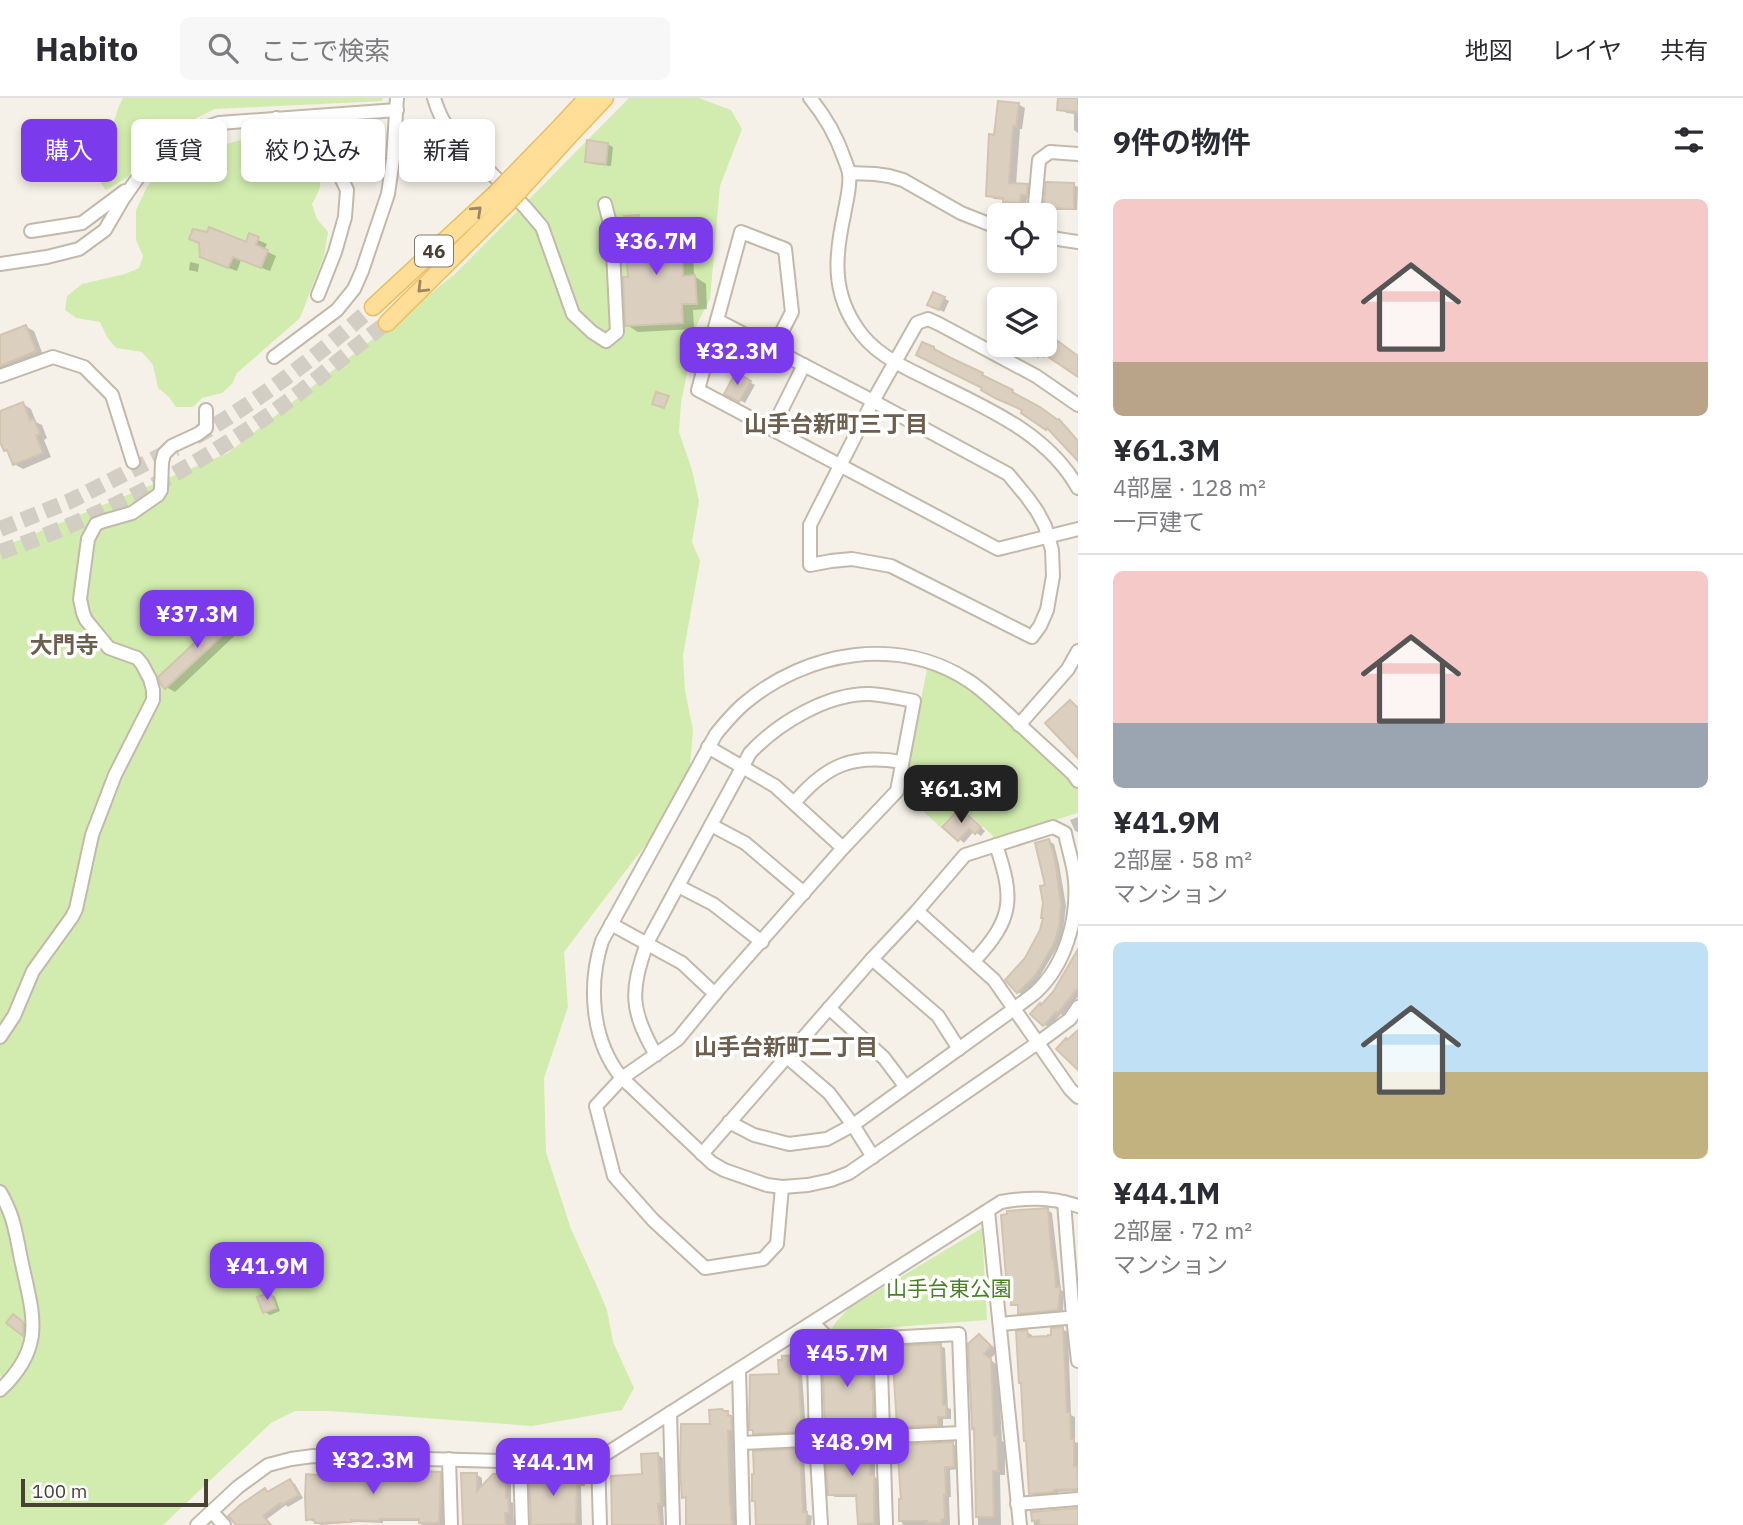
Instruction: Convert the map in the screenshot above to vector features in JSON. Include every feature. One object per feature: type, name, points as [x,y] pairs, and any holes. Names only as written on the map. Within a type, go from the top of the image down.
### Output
[{"type":"main road","name":"46","points":[[566,130],[587,98]]},
{"type":"main road","name":"46","points":[[387,323],[566,130],[605,98]]},
{"type":"main road","name":"46","points":[[373,307],[501,199]]},
{"type":"street","points":[[434,98],[443,123],[451,133],[542,227],[573,314],[606,341],[617,332],[612,231],[604,204]]},
{"type":"street","points":[[810,98],[823,113],[838,141],[849,173],[848,195],[838,240],[837,280],[842,298],[857,329],[871,345],[895,362],[1033,436],[1069,472],[1078,488]]},
{"type":"street","points":[[0,264],[79,250],[106,230],[149,162],[179,137],[219,123],[397,104],[388,194],[354,289],[337,310],[274,357]]},
{"type":"street","points":[[276,118],[281,138],[320,156],[337,169],[347,190],[345,217],[318,295]]},
{"type":"street","points":[[1035,203],[1039,160],[1050,152],[1078,154]]},
{"type":"street","points":[[849,173],[875,174],[902,180],[961,213],[987,223]]},
{"type":"street","points":[[31,231],[82,223],[134,184]]},
{"type":"street","points":[[773,349],[792,312],[785,248],[741,232],[698,390],[998,549],[1078,528]]},
{"type":"street","points":[[1057,239],[1078,242]]},
{"type":"street","points":[[717,320],[873,401],[1008,474],[1037,511],[1052,550],[1051,594],[1040,626],[1032,637],[891,566],[852,559],[810,565],[810,525],[873,401],[917,323],[928,319],[1036,376],[1078,405]]},
{"type":"street","points":[[0,376],[53,357],[84,367],[112,395],[132,462]]},
{"type":"street","points":[[772,429],[804,365]]},
{"type":"street","points":[[0,1037],[14,1016],[33,971],[76,909],[92,835],[115,775],[153,700],[150,679],[142,664],[137,658],[109,648],[83,613],[80,599],[88,539],[96,524],[132,513],[158,495],[161,490],[164,454],[172,446],[206,429],[206,410]]},
{"type":"street","points":[[1019,725],[1073,673],[1078,651]]},
{"type":"street","points":[[1078,781],[993,700],[969,681],[944,668],[923,660],[874,653],[825,660],[805,667],[746,702],[731,716],[708,747],[601,941],[593,983],[602,1041],[615,1070],[622,1078],[712,1163],[760,1183],[782,1187],[808,1185],[849,1173],[1039,1042],[1070,1019],[1078,1007]]},
{"type":"street","points":[[656,1055],[639,1022],[635,1005],[635,983],[647,943],[750,753],[763,739],[821,705],[869,694],[914,701],[897,791],[843,848],[678,1040],[656,1055],[622,1078],[596,1106],[614,1176],[653,1220],[705,1268],[763,1259],[777,1244],[782,1187]]},
{"type":"street","points":[[708,747],[775,786],[843,848]]},
{"type":"street","points":[[794,803],[820,776],[838,766],[878,758],[902,762]]},
{"type":"street","points":[[711,825],[745,843],[804,893]]},
{"type":"street","points":[[702,1154],[729,1122],[872,959],[965,855],[1053,827],[1065,833],[1075,879],[1074,913],[1066,946],[1038,990],[853,1125],[827,1139],[789,1144],[754,1135],[729,1122]]},
{"type":"street","points":[[974,961],[1000,928],[1007,908],[1008,890],[996,845]]},
{"type":"street","points":[[678,886],[713,904],[762,942]]},
{"type":"street","points":[[917,911],[994,980],[1078,1097]]},
{"type":"street","points":[[611,924],[682,963],[715,994]]},
{"type":"street","points":[[872,959],[938,1016],[959,1049]]},
{"type":"street","points":[[829,1008],[884,1058],[905,1087]]},
{"type":"street","points":[[787,1057],[829,1093],[873,1157]]},
{"type":"street","points":[[0,1192],[11,1213],[16,1231],[34,1325],[29,1349],[21,1366],[0,1390]]},
{"type":"street","points":[[197,1525],[268,1465],[291,1459],[313,1456],[575,1463],[598,1459],[1001,1202],[1028,1198],[1078,1206]]},
{"type":"street","points":[[1064,1202],[1078,1361]]},
{"type":"street","points":[[988,1210],[1020,1525]]},
{"type":"street","points":[[1000,1324],[1075,1317]]},
{"type":"street","points":[[813,1323],[831,1341],[959,1334],[966,1525]]},
{"type":"street","points":[[813,1323],[821,1525]]},
{"type":"street","points":[[880,1338],[886,1525]]},
{"type":"street","points":[[739,1370],[743,1525]]},
{"type":"street","points":[[670,1413],[673,1525]]},
{"type":"street","points":[[741,1443],[962,1433]]},
{"type":"street","points":[[449,1459],[451,1525]]},
{"type":"street","points":[[598,1459],[600,1525]]},
{"type":"street","points":[[520,1461],[522,1525]]},
{"type":"street","points":[[1017,1504],[1078,1499]]},
{"type":"street","points":[[212,1512],[223,1525]]},
{"type":"green space","points":[[123,98],[383,98],[382,101],[215,109],[194,119],[131,119],[131,172],[128,177],[106,190],[101,182],[117,182],[117,119],[115,119]]},
{"type":"green space","points":[[629,98],[699,98],[731,110],[742,129],[720,186],[710,299],[697,324],[681,403],[679,432],[699,501],[692,542],[700,561],[683,655],[685,690],[693,730],[689,779],[669,814],[564,952],[568,1007],[544,1078],[546,1152],[571,1229],[607,1310],[613,1342],[634,1388],[622,1410],[532,1426],[329,1411],[295,1411],[271,1423],[163,1525],[0,1525],[0,1390],[7,1383],[0,1376],[0,548],[228,453],[455,274]]},
{"type":"green space","points":[[241,140],[241,182],[320,182],[312,204],[317,219],[328,232],[324,256],[300,318],[237,373],[232,384],[222,393],[202,398],[193,407],[176,407],[158,388],[153,365],[142,352],[116,348],[100,322],[76,318],[65,310],[67,296],[82,284],[139,268],[143,256],[136,240],[136,210],[147,187],[151,182],[227,182],[227,144]]},
{"type":"green space","points":[[927,669],[967,687],[990,704],[1074,783],[1078,790],[1078,813],[993,839],[992,835],[960,806],[940,827],[903,792]]},
{"type":"green space","name":"山手台東公園","points":[[982,1228],[987,1320],[830,1332],[849,1308]]},
{"type":"building","points":[[1058,98],[1078,98],[1078,112],[1057,110]]},
{"type":"building","points":[[998,101],[1019,103],[1016,127],[1013,126],[1009,183],[1028,184],[1027,195],[1021,195],[1020,203],[1003,202],[1003,198],[986,196],[989,134],[994,135]]},
{"type":"building","points":[[587,140],[608,143],[606,164],[585,162]]},
{"type":"building","points":[[1046,182],[1074,183],[1074,209],[1057,208],[1057,203],[1044,203]]},
{"type":"building","points":[[639,215],[640,239],[667,238],[666,221],[681,220],[683,276],[695,275],[697,304],[682,304],[683,323],[625,326],[623,277],[628,277],[624,216]]},
{"type":"building","points":[[209,227],[246,242],[249,233],[259,237],[256,245],[268,250],[261,268],[233,257],[228,268],[200,257],[199,243],[189,239],[193,229],[207,232]]},
{"type":"building","points":[[933,292],[945,297],[939,310],[927,305]]},
{"type":"building","points":[[26,325],[36,351],[0,366],[0,335]]},
{"type":"building","points":[[1057,340],[1078,356],[1078,377],[1048,357],[1057,357]]},
{"type":"building","points":[[922,342],[983,373],[982,375],[1013,390],[1012,392],[1059,419],[1078,441],[1078,461],[1047,428],[1046,430],[1021,413],[1022,410],[916,355]]},
{"type":"building","points":[[736,372],[751,381],[739,402],[724,394]]},
{"type":"building","points":[[656,392],[669,396],[664,408],[652,404]]},
{"type":"building","points":[[23,402],[30,420],[34,419],[40,434],[36,435],[43,453],[13,465],[7,450],[4,451],[0,442],[0,411]]},
{"type":"building","points":[[229,611],[238,621],[165,689],[158,677]]},
{"type":"building","points":[[1070,700],[1078,708],[1078,758],[1045,723]]},
{"type":"building","points":[[960,808],[981,827],[975,834],[969,829],[958,841],[942,827]]},
{"type":"building","points":[[1049,839],[1061,903],[1059,927],[1055,941],[1040,968],[1017,993],[1005,980],[1025,958],[1040,930],[1043,903],[1040,886],[1045,885],[1035,843]]},
{"type":"building","points":[[1078,949],[1078,988],[1057,1014],[1056,1012],[1043,1026],[1030,1014],[1053,992]]},
{"type":"building","points":[[1078,1030],[1078,1070],[1056,1049]]},
{"type":"building","points":[[1048,1208],[1056,1287],[1060,1287],[1058,1310],[1018,1314],[1018,1305],[1011,1305],[1010,1287],[1007,1288],[1001,1215],[1007,1214],[1007,1211]]},
{"type":"building","points":[[270,1292],[276,1308],[263,1313],[257,1297]]},
{"type":"building","points":[[13,1314],[23,1322],[23,1336],[6,1323]]},
{"type":"building","points":[[1063,1327],[1067,1412],[1070,1412],[1071,1439],[1074,1439],[1074,1466],[1077,1466],[1078,1489],[1029,1494],[1016,1331],[1027,1330],[1028,1337],[1048,1336],[1051,1335],[1051,1328]]},
{"type":"building","points":[[979,1334],[991,1346],[984,1354],[991,1359],[994,1436],[997,1436],[998,1471],[993,1471],[994,1517],[976,1517],[974,1428],[972,1429],[968,1344]]},
{"type":"building","points":[[941,1344],[943,1405],[946,1405],[946,1417],[938,1417],[938,1425],[897,1427],[892,1346]]},
{"type":"building","points":[[822,1347],[831,1350],[865,1348],[865,1353],[870,1353],[873,1427],[825,1430]]},
{"type":"building","points":[[797,1355],[802,1429],[799,1429],[799,1432],[753,1434],[753,1430],[749,1430],[750,1375],[779,1374],[778,1360],[782,1360],[782,1356]]},
{"type":"building","points":[[709,1410],[728,1411],[728,1416],[731,1416],[732,1430],[728,1431],[732,1525],[686,1525],[686,1497],[682,1498],[680,1468],[681,1424],[710,1424]]},
{"type":"building","points":[[953,1442],[954,1467],[945,1467],[945,1519],[941,1520],[942,1523],[899,1521],[901,1499],[897,1445]]},
{"type":"building","points":[[870,1446],[870,1475],[874,1475],[874,1523],[858,1524],[856,1495],[828,1495],[825,1448]]},
{"type":"building","points":[[800,1449],[806,1525],[756,1525],[755,1501],[752,1501],[753,1451]]},
{"type":"building","points":[[658,1453],[660,1525],[612,1525],[611,1476],[642,1474],[641,1454]]},
{"type":"building","points":[[361,1467],[441,1472],[439,1523],[419,1523],[419,1519],[315,1523],[314,1519],[306,1520],[306,1474],[332,1476],[332,1470],[361,1471]]},
{"type":"building","points":[[461,1473],[477,1473],[477,1491],[493,1474],[506,1474],[509,1513],[505,1513],[506,1525],[463,1525]]},
{"type":"building","points":[[529,1473],[580,1473],[580,1484],[577,1484],[576,1524],[531,1525]]},
{"type":"building","points":[[290,1479],[299,1495],[281,1505],[280,1503],[263,1516],[271,1525],[236,1525],[228,1516],[265,1488],[267,1492]]},
{"type":"building","points":[[1078,1508],[1078,1525],[1040,1525],[1039,1520],[1032,1521],[1031,1512]]},
{"type":"tunnel","points":[[195,437],[287,377],[373,307]]},
{"type":"tunnel","points":[[0,552],[111,507],[182,470],[283,405],[387,323]]},
{"type":"tunnel","points":[[0,529],[70,501],[176,448]]},
{"type":"district","name":"山手台新町三丁目","points":[[836,423]]},
{"type":"district","name":"大門寺","points":[[64,644]]},
{"type":"district","name":"山手台新町二丁目","points":[[786,1046]]}]
